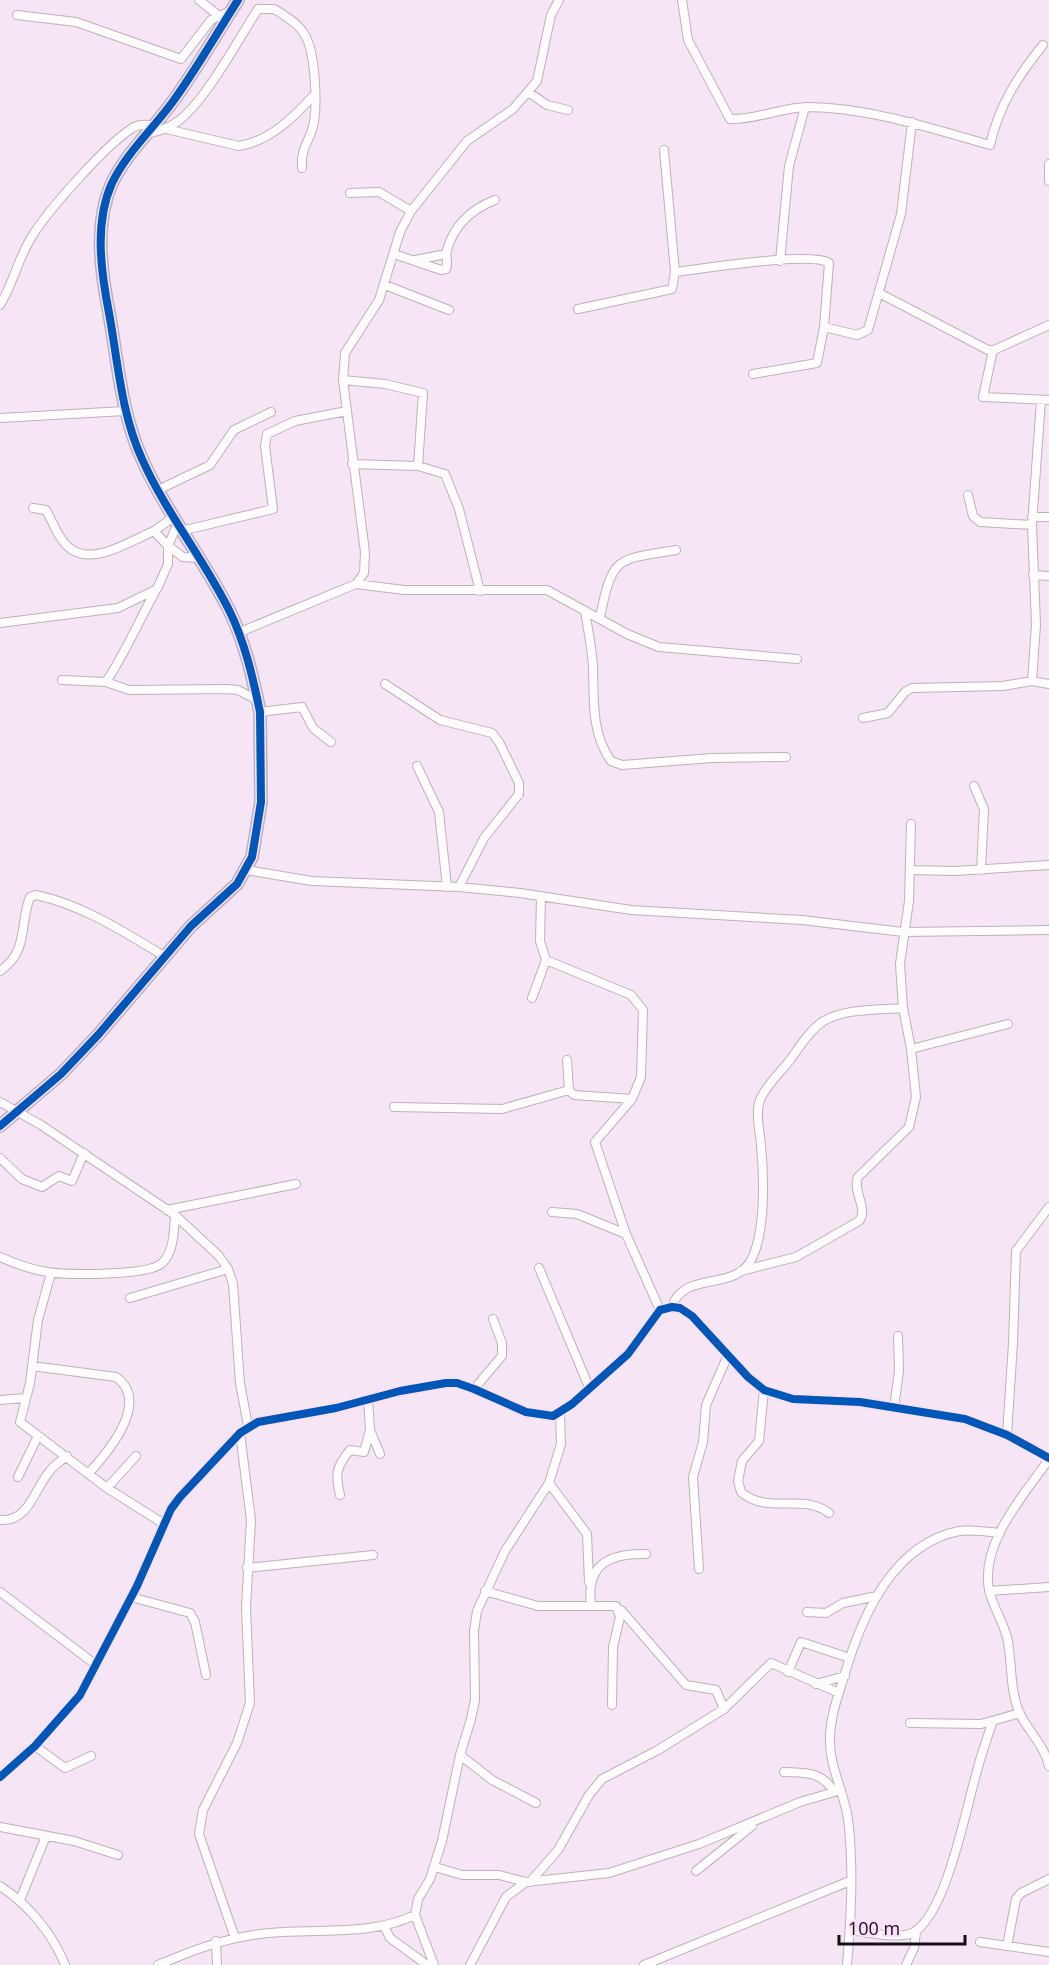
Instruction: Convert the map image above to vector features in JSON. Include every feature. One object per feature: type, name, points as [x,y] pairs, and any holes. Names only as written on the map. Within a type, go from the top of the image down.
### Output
[{"type":"street","points":[[199,0],[218,15]]},
{"type":"street","points":[[0,1126],[61,1074],[98,1035],[191,926],[237,884],[252,856],[261,802],[260,712],[257,700],[240,633],[229,610],[177,525],[142,460],[125,411],[100,251],[103,213],[111,185],[126,158],[174,100],[237,0]]},
{"type":"street","points":[[356,584],[364,573],[365,552],[343,380],[345,353],[385,285],[400,232],[411,211],[432,181],[467,141],[513,109],[537,81],[551,15],[559,0]]},
{"type":"street","points":[[682,0],[688,40],[730,119],[805,107],[866,112],[912,122],[990,144],[1001,107],[1018,76],[1043,45]]},
{"type":"street","points":[[166,129],[185,115],[206,89],[258,9],[265,7],[274,9],[305,33],[311,55],[314,95],[311,132],[302,150],[302,168]]},
{"type":"street","points":[[17,15],[76,22],[181,59],[218,15],[230,11]]},
{"type":"street","points":[[528,92],[547,105],[568,110]]},
{"type":"street","points":[[0,305],[13,282],[30,238],[68,192],[131,129],[139,125],[150,130],[166,129],[206,136],[232,144],[247,145],[285,125],[314,95]]},
{"type":"street","points":[[780,261],[789,166],[805,107]]},
{"type":"street","points":[[824,327],[864,334],[868,330],[901,214],[912,122]]},
{"type":"street","points":[[578,309],[672,290],[675,272],[664,150]]},
{"type":"street","points":[[1049,164],[1049,181]]},
{"type":"street","points":[[350,193],[379,192],[411,211]]},
{"type":"street","points":[[394,254],[441,270],[448,266],[446,254],[465,217],[475,207],[495,200]]},
{"type":"street","points":[[413,260],[446,254]]},
{"type":"street","points":[[675,272],[780,261],[820,259],[829,263],[824,327],[817,363],[753,374]]},
{"type":"street","points":[[385,285],[448,310]]},
{"type":"street","points":[[880,294],[982,348],[993,350],[1049,325]]},
{"type":"street","points":[[993,350],[983,397],[1045,400],[1032,521],[1036,625],[1032,681]]},
{"type":"street","points":[[343,380],[385,384],[423,393],[418,466]]},
{"type":"street","points":[[0,418],[125,411]]},
{"type":"street","points":[[33,508],[46,510],[63,541],[71,549],[81,554],[92,554],[120,547],[154,531],[177,525],[273,509],[265,446],[267,434],[295,421],[347,411]]},
{"type":"street","points":[[158,490],[210,465],[234,430],[272,412]]},
{"type":"street","points":[[352,464],[418,466],[445,474],[451,487],[480,591]]},
{"type":"street","points":[[968,495],[974,516],[980,522],[1032,521],[1049,517]]},
{"type":"street","points":[[106,682],[116,670],[130,637],[157,589],[168,564],[168,546],[177,525]]},
{"type":"street","points":[[154,531],[168,546],[183,557],[198,558]]},
{"type":"street","points":[[600,617],[607,584],[619,564],[626,558],[676,550]]},
{"type":"street","points":[[1033,575],[1049,576]]},
{"type":"street","points":[[240,633],[356,584],[404,590],[547,590],[648,644],[671,650],[797,659]]},
{"type":"street","points":[[0,623],[118,608],[157,589]]},
{"type":"street","points":[[585,611],[593,665],[593,697],[598,738],[610,761],[622,765],[712,758],[786,757]]},
{"type":"street","points":[[62,680],[106,682],[129,690],[238,690],[257,700]]},
{"type":"street","points":[[863,718],[888,713],[905,692],[912,688],[1003,686],[1032,681],[1049,684]]},
{"type":"street","points":[[385,684],[440,720],[492,733],[499,742],[519,783],[519,794],[484,838],[459,887]]},
{"type":"street","points":[[260,712],[302,707],[313,728],[331,742]]},
{"type":"street","points":[[417,766],[439,812],[447,886]]},
{"type":"street","points":[[974,786],[984,809],[981,870]]},
{"type":"street","points":[[741,1271],[762,1268],[796,1257],[862,1217],[856,1183],[858,1177],[909,1126],[916,1097],[911,1049],[903,1008],[900,964],[909,901],[911,824]]},
{"type":"street","points":[[911,870],[981,870],[1049,864]]},
{"type":"street","points":[[246,870],[312,881],[459,887],[631,910],[802,920],[903,932],[1049,930]]},
{"type":"street","points":[[0,971],[16,954],[23,939],[27,904],[30,897],[36,895],[77,908],[110,924],[164,956]]},
{"type":"street","points":[[532,998],[546,960],[540,941],[541,897]]},
{"type":"street","points":[[546,960],[631,995],[643,1010],[642,1077],[632,1100],[595,1142],[626,1234],[660,1310]]},
{"type":"street","points":[[672,1307],[674,1299],[685,1288],[728,1278],[750,1263],[759,1235],[762,1150],[758,1108],[765,1091],[822,1022],[859,1012],[903,1008]]},
{"type":"street","points":[[911,1049],[1008,1024]]},
{"type":"street","points":[[567,1060],[569,1090],[576,1097],[632,1100]]},
{"type":"street","points":[[394,1107],[502,1109],[569,1090]]},
{"type":"street","points":[[0,1102],[84,1153],[175,1215],[219,1256],[228,1269],[237,1313],[240,1383],[249,1426]]},
{"type":"street","points":[[0,1158],[22,1179],[42,1187],[59,1176],[72,1181],[84,1153]]},
{"type":"street","points":[[167,1210],[296,1184]]},
{"type":"street","points":[[1007,1435],[1014,1343],[1016,1251],[1049,1207]]},
{"type":"street","points":[[552,1212],[577,1214],[626,1234]]},
{"type":"street","points":[[0,1257],[32,1269],[51,1273],[148,1271],[164,1263],[168,1254],[175,1215]]},
{"type":"street","points":[[539,1268],[589,1387]]},
{"type":"street","points":[[129,1298],[228,1269]]},
{"type":"street","points":[[51,1273],[38,1320],[32,1366],[20,1422],[107,1488],[164,1524]]},
{"type":"street","points":[[0,1777],[35,1746],[80,1695],[108,1636],[131,1597],[164,1524],[185,1490],[249,1426],[268,1420],[446,1383],[457,1383],[474,1389],[526,1412],[553,1416],[560,1413],[627,1354],[660,1310],[672,1307],[680,1308],[692,1316],[748,1377],[765,1390],[793,1399],[849,1401],[965,1419],[1007,1435],[1049,1457],[1000,1533],[991,1556],[988,1574],[989,1591],[1008,1639],[1020,1713],[1036,1737],[1049,1766]]},
{"type":"street","points":[[474,1389],[502,1356],[502,1343],[493,1319]]},
{"type":"street","points":[[894,1408],[899,1371],[898,1336]]},
{"type":"street","points":[[699,1569],[693,1477],[703,1442],[706,1404],[728,1355]]},
{"type":"street","points":[[32,1366],[116,1377],[123,1382],[130,1401],[116,1443],[89,1473]]},
{"type":"street","points":[[765,1390],[759,1441],[742,1461],[738,1481],[741,1492],[760,1504],[817,1506],[830,1513]]},
{"type":"street","points":[[0,1401],[26,1398]]},
{"type":"street","points":[[340,1495],[335,1473],[350,1450],[364,1452],[370,1430],[368,1400]]},
{"type":"street","points":[[434,1965],[415,1915],[418,1899],[435,1867],[475,1700],[474,1631],[477,1611],[505,1551],[549,1483],[560,1451],[560,1413]]},
{"type":"street","points":[[370,1430],[381,1454]]},
{"type":"street","points":[[235,1938],[201,1842],[199,1825],[202,1810],[237,1743],[250,1703],[246,1608],[251,1520],[240,1433]]},
{"type":"street","points":[[18,1477],[38,1436]]},
{"type":"street","points":[[0,1520],[10,1520],[24,1512],[50,1471],[67,1456]]},
{"type":"street","points":[[107,1488],[136,1456]]},
{"type":"street","points":[[549,1483],[587,1534],[591,1604]]},
{"type":"street","points":[[847,1965],[850,1930],[850,1844],[837,1791],[830,1744],[832,1716],[850,1658],[861,1627],[889,1578],[928,1544],[962,1531],[1000,1533]]},
{"type":"street","points":[[589,1582],[598,1568],[611,1559],[632,1554],[646,1554]]},
{"type":"street","points":[[248,1568],[373,1555]]},
{"type":"street","points":[[989,1591],[1049,1587]]},
{"type":"street","points":[[485,1591],[538,1606],[609,1604],[620,1609],[686,1685],[692,1688],[716,1690],[724,1709]]},
{"type":"street","points":[[0,1592],[96,1665]]},
{"type":"street","points":[[807,1612],[826,1613],[843,1603],[877,1596]]},
{"type":"street","points":[[131,1597],[190,1613],[195,1622],[206,1675]]},
{"type":"street","points":[[612,1705],[613,1647],[620,1609]]},
{"type":"street","points":[[788,1672],[801,1642],[850,1658]]},
{"type":"street","points":[[470,1965],[506,1897],[528,1882],[558,1850],[589,1795],[603,1779],[658,1750],[724,1709],[771,1663],[838,1693]]},
{"type":"street","points":[[816,1684],[845,1676]]},
{"type":"street","points":[[910,1723],[992,1723],[1020,1713]]},
{"type":"street","points":[[906,1965],[914,1948],[915,1932],[933,1908],[949,1875],[992,1723]]},
{"type":"street","points":[[35,1746],[65,1768],[91,1756]]},
{"type":"street","points":[[460,1755],[492,1780],[536,1803]]},
{"type":"street","points":[[784,1772],[819,1776],[837,1791]]},
{"type":"street","points":[[435,1867],[462,1875],[499,1875],[528,1882],[609,1873],[699,1844],[837,1791]]},
{"type":"street","points":[[696,1871],[725,1845],[763,1818]]},
{"type":"street","points":[[0,1827],[46,1836],[118,1855]]},
{"type":"street","points":[[20,1900],[46,1836]]},
{"type":"street","points":[[1007,1946],[1016,1899],[1021,1893],[1049,1879]]},
{"type":"street","points":[[644,1965],[850,1881]]},
{"type":"street","points":[[0,1886],[20,1900],[46,1932],[65,1965]]},
{"type":"street","points":[[158,1965],[216,1941],[283,1932],[353,1931],[384,1926],[415,1915]]},
{"type":"street","points":[[384,1926],[390,1938],[427,1965]]},
{"type":"street","points":[[850,1930],[899,1935],[915,1932]]},
{"type":"street","points":[[216,1941],[217,1965]]},
{"type":"street","points":[[980,1942],[1049,1952]]},
{"type":"cycle path","points":[[0,1126],[61,1074],[98,1035],[191,926],[237,884],[252,857],[261,802],[260,712],[251,674],[230,612],[209,573],[162,498],[135,442],[121,387],[101,248],[106,198],[118,172],[182,88],[238,0]]},
{"type":"cycle path","points":[[0,1777],[35,1746],[80,1695],[137,1586],[171,1509],[240,1433],[258,1422],[336,1408],[400,1391],[446,1383],[457,1383],[474,1389],[526,1412],[553,1416],[572,1404],[628,1354],[660,1310],[672,1307],[680,1308],[692,1316],[748,1377],[764,1390],[793,1399],[860,1402],[965,1419],[1007,1435],[1049,1458]]}]
